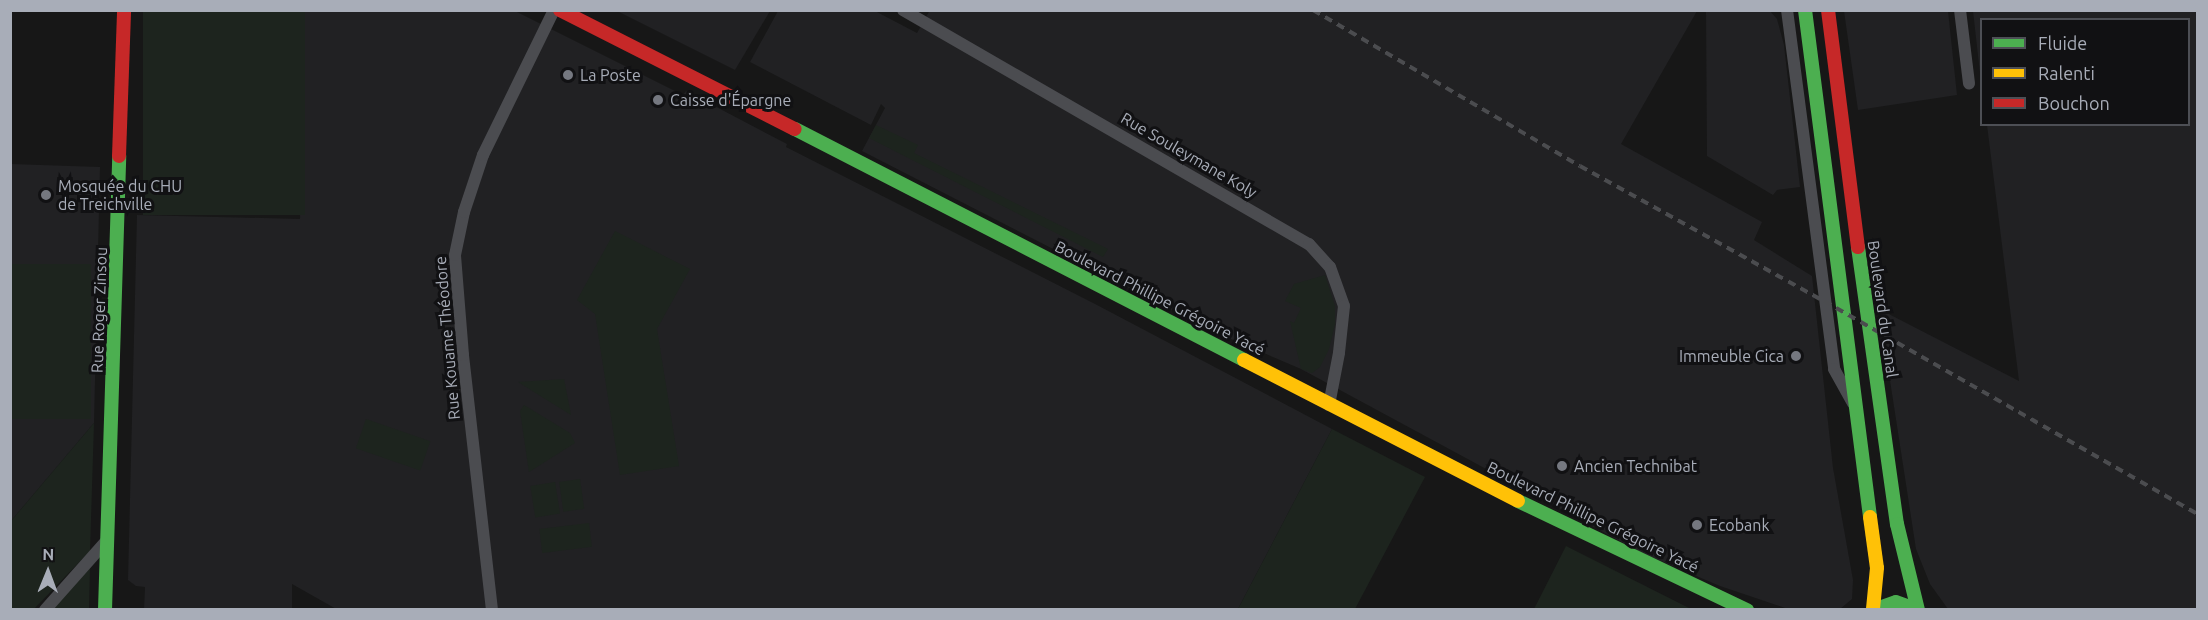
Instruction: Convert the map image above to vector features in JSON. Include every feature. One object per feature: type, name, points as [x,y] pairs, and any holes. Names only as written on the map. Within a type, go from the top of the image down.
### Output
[{"type":"main road","name":"Rue Roger Zinsou","points":[[105,609],[124,10]]},
{"type":"main road","name":"Boulevard Phillipe Grégoire Yacé","points":[[560,10],[1543,514],[1747,609]]},
{"type":"main road","points":[[1806,10],[1877,568],[1873,609]]},
{"type":"main road","name":"Boulevard du Canal","points":[[1828,10],[1867,315],[1897,524],[1918,609]]},
{"type":"main road","points":[[1873,609],[1896,602],[1918,609]]},
{"type":"street","name":"Rue Kouame Théodore","points":[[492,609],[463,356],[455,255],[466,203],[483,155],[554,10]]},
{"type":"street","name":"Rue Souleymane Koly","points":[[903,10],[1308,244],[1329,267],[1344,306],[1339,353],[1329,405]]},
{"type":"street","points":[[1787,10],[1834,369],[1856,408]]},
{"type":"street","points":[[1960,10],[1969,83]]},
{"type":"street","points":[[45,609],[108,539]]},
{"type":"shaded area","points":[[143,10],[305,10],[305,215],[143,215]]},
{"type":"shaded area","points":[[930,10],[1697,11],[1621,144],[1762,222],[1754,240],[1812,276],[1833,468],[1853,580],[1852,599],[1840,609],[1788,609],[1720,586],[1642,553],[1301,369],[1215,332],[862,151],[885,108],[881,104],[871,125],[750,62],[778,11],[875,11],[917,33]]},
{"type":"shaded area","points":[[305,11],[515,11],[683,95],[686,91],[787,144],[786,147],[1097,305],[1332,429],[1238,609],[338,610],[292,584],[292,609],[144,610],[145,587],[136,586],[128,580],[137,215],[300,219]]},
{"type":"shaded area","points":[[617,11],[770,11],[735,70]]},
{"type":"shaded area","points":[[1706,11],[1770,11],[1777,19],[1784,45],[1800,187],[1777,190],[1773,195],[1707,156]]},
{"type":"shaded area","points":[[1844,11],[1948,11],[1957,95],[1858,110]]},
{"type":"shaded area","points":[[1973,11],[2197,11],[2197,609],[1948,609],[1930,584],[1916,549],[1879,309],[2019,381],[1987,126],[2190,126],[2190,18],[1980,18],[1980,73]]},
{"type":"shaded area","points":[[876,125],[918,145],[914,153],[1108,249],[1103,257],[869,138]]},
{"type":"shaded area","points":[[11,164],[100,167],[94,423],[11,521]]},
{"type":"shaded area","points":[[615,231],[690,269],[657,329],[679,466],[620,475],[595,314],[577,300]]},
{"type":"shaded area","points":[[11,264],[91,264],[91,419],[11,419]]},
{"type":"shaded area","points":[[1325,275],[1335,306],[1335,324],[1329,349],[1320,367],[1312,373],[1301,369],[1290,321],[1294,323],[1301,308],[1285,301],[1294,284]]},
{"type":"shaded area","points":[[564,379],[571,415],[518,382]]},
{"type":"shaded area","points":[[524,405],[570,433],[575,443],[529,472],[520,411]]},
{"type":"shaded area","points":[[366,419],[430,441],[420,470],[356,448]]},
{"type":"shaded area","points":[[94,423],[90,551],[34,609],[11,610],[11,521]]},
{"type":"shaded area","points":[[1332,429],[1425,477],[1355,609],[1238,609]]},
{"type":"shaded area","points":[[580,479],[584,509],[563,512],[559,482]]},
{"type":"shaded area","points":[[555,482],[560,514],[535,518],[530,486]]},
{"type":"shaded area","points":[[589,523],[592,547],[542,553],[539,529]]},
{"type":"shaded area","points":[[1566,546],[1689,608],[1534,609]]},
{"type":"shaded area","points":[[90,568],[89,609],[52,609]]},
{"type":"railway","points":[[1313,10],[1580,166],[1824,301],[2198,514]]},
{"type":"traffic: fast","points":[[1805,10],[1870,517]]},
{"type":"traffic: fast","points":[[795,129],[1244,360]]},
{"type":"traffic: fast","points":[[105,610],[119,156]]},
{"type":"traffic: fast","points":[[1858,247],[1897,524],[1918,610]]},
{"type":"traffic: fast","points":[[1518,501],[1747,610]]},
{"type":"traffic: fast","points":[[1873,610],[1896,602],[1918,610]]},
{"type":"traffic: slow","points":[[1244,360],[1518,501]]},
{"type":"traffic: slow","points":[[1870,517],[1877,568],[1873,609]]},
{"type":"traffic: jam","points":[[119,156],[124,10]]},
{"type":"traffic: jam","points":[[560,10],[795,129]]},
{"type":"traffic: jam","points":[[1828,10],[1858,247]]},
{"type":"place","name":"La Poste","points":[[568,75]]},
{"type":"place","name":"Caisse d'Épargne","points":[[658,100]]},
{"type":"place","name":"Mosquée du CHU de Treichville","points":[[46,195]]},
{"type":"place","name":"Immeuble Cica","points":[[1796,356]]},
{"type":"place","name":"Ancien Technibat","points":[[1562,466]]},
{"type":"place","name":"Ecobank","points":[[1697,525]]}]
